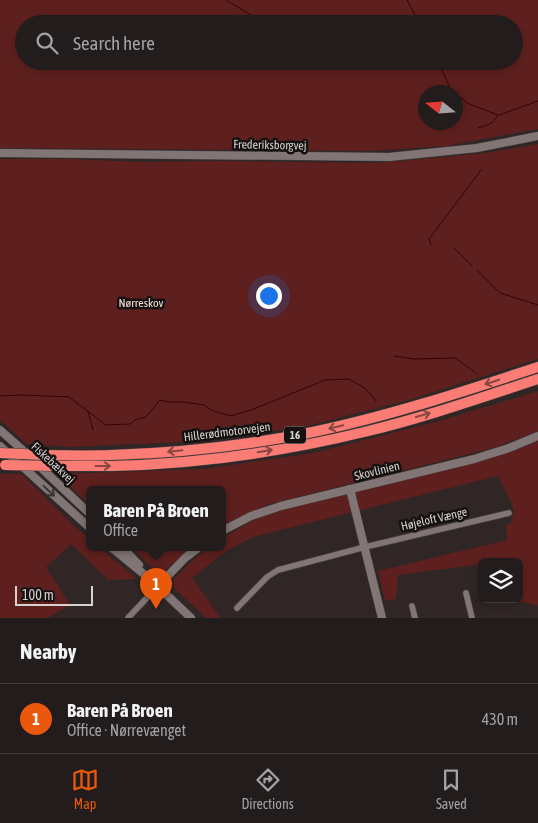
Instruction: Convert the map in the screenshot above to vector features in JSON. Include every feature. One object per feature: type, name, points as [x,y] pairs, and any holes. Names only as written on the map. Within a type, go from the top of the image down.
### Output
[{"type":"highway","name":"Hillerødmotorvejen","points":[[0,453],[112,455],[212,448],[275,439],[390,414],[538,367]]},
{"type":"highway","name":"Hillerødmotorvejen","points":[[3,464],[113,466],[165,463],[258,453],[309,444],[391,425],[538,379]]},
{"type":"street","name":"Frederiksborgvej","points":[[0,153],[389,157],[477,148],[538,136]]},
{"type":"street","name":"Fiskebækvej","points":[[0,430],[86,510]]},
{"type":"street","name":"Skovlinien","points":[[226,529],[271,508],[474,458],[509,448],[538,436]]},
{"type":"street","name":"Fiskebækvej","points":[[0,446],[86,524]]},
{"type":"street","points":[[350,489],[382,618]]},
{"type":"street","name":"Højeloft Vænge","points":[[237,608],[267,577],[278,570],[509,513]]},
{"type":"street","points":[[116,551],[158,586],[192,618]]},
{"type":"street","points":[[126,551],[151,580]]},
{"type":"street","points":[[128,618],[185,558],[194,551]]},
{"type":"street","points":[[466,593],[472,618]]},
{"type":"street","points":[[412,606],[415,618]]},
{"type":"green space","points":[[0,0],[538,0],[538,129],[446,146],[370,151],[0,148]]},
{"type":"green space","name":"Nørreskov","points":[[538,144],[538,359],[405,401],[307,426],[208,441],[69,447],[27,444],[0,420],[0,159],[372,163],[486,153]]},
{"type":"green space","points":[[538,391],[538,431],[493,448],[270,504],[226,524],[226,486],[86,486],[86,502],[58,474],[204,469],[314,453],[443,420]]},
{"type":"green space","points":[[538,441],[538,606],[523,602],[523,558],[478,558],[478,565],[398,575],[396,599],[385,601],[378,571],[507,540],[506,525],[511,523],[514,511],[498,476],[253,537],[226,551],[226,536],[256,519],[283,510],[486,460]]},
{"type":"green space","points":[[0,474],[21,474],[86,536],[86,551],[104,551],[137,579],[108,580],[71,544],[46,567],[70,605],[48,618],[0,618]]},
{"type":"green space","points":[[135,551],[188,551],[162,573],[149,565]]},
{"type":"green space","points":[[204,551],[226,551],[192,578],[221,618],[206,618],[174,588],[174,579]]},
{"type":"waterway","points":[[226,0],[251,15]]},
{"type":"waterway","points":[[407,0],[415,15]]},
{"type":"waterway","points":[[442,70],[450,88],[467,103],[498,115],[490,124],[478,128]]},
{"type":"waterway","points":[[499,115],[538,101]]},
{"type":"waterway","points":[[431,245],[429,239],[482,169]]},
{"type":"waterway","points":[[454,248],[472,266]]},
{"type":"waterway","points":[[477,270],[500,293],[538,305]]},
{"type":"waterway","points":[[394,356],[414,359],[455,358],[476,373]]},
{"type":"waterway","points":[[0,396],[69,397],[106,425],[130,424],[135,420],[146,417],[160,400],[204,405],[211,410],[230,416],[251,410],[325,380],[349,379],[365,388],[376,401]]},
{"type":"waterway","points":[[88,411],[93,430]]},
{"type":"place","name":"Baren På Broen","points":[[156,609]]}]
